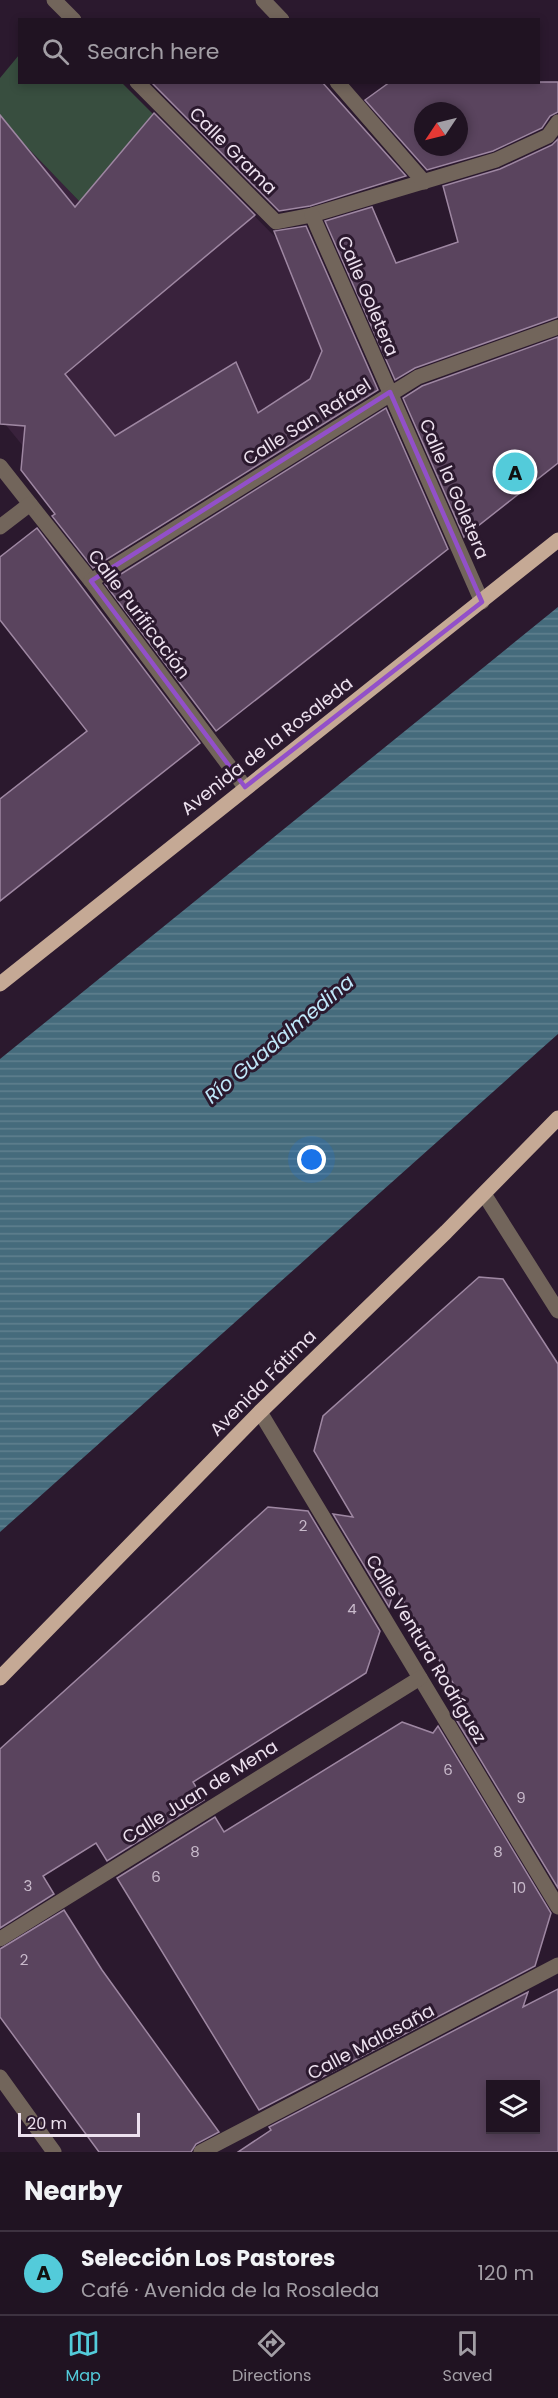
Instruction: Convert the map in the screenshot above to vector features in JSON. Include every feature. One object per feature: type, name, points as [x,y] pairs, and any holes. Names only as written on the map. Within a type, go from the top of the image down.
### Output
[{"type":"main road","name":"Avenida de la Rosaleda","points":[[0,984],[558,540]]},
{"type":"main road","name":"Avenida Fátima","points":[[0,1678],[260,1412],[484,1194],[558,1118]]},
{"type":"street","points":[[54,0],[72,18]]},
{"type":"street","points":[[263,0],[280,18]]},
{"type":"street","name":"Calle Grama","points":[[139,84],[276,222],[312,215]]},
{"type":"street","points":[[340,84],[424,182]]},
{"type":"street","points":[[312,215],[496,160],[548,136],[558,122]]},
{"type":"street","name":"Calle Goletera","points":[[312,215],[390,392]]},
{"type":"street","name":"Calle San Rafael","points":[[91,581],[390,392],[418,377],[558,327]]},
{"type":"street","name":"Calle la Goletera","points":[[390,392],[482,602]]},
{"type":"street","name":"Calle Purificación","points":[[0,466],[91,581],[245,787]]},
{"type":"street","points":[[0,527],[30,504]]},
{"type":"street","points":[[484,1194],[558,1311]]},
{"type":"street","name":"Calle Ventura Rodríguez","points":[[260,1412],[558,1907]]},
{"type":"street","name":"Calle Juan de Mena","points":[[0,1939],[420,1678]]},
{"type":"street","name":"Calle Malasaña","points":[[201,2152],[558,1965]]},
{"type":"street","points":[[0,2077],[54,2152]]},
{"type":"highlighted area","points":[[390,392],[482,602],[245,787],[91,581]]},
{"type":"shaded area","points":[[0,119],[80,202],[223,184],[276,238],[287,234],[363,363],[81,547],[21,470],[23,446],[5,424],[0,424]]},
{"type":"green space","points":[[18,56],[18,84],[123,84],[153,114],[80,202],[0,119],[0,78]]},
{"type":"water","name":"Río Guadalmedina","points":[[558,607],[558,1034],[0,1532],[0,1059]]},
{"type":"building","points":[[558,82],[558,112],[550,116],[542,128],[493,151],[427,170],[415,156],[468,156],[468,102],[414,102],[414,155],[365,100],[387,84]]},
{"type":"building","points":[[153,84],[324,84],[406,176],[310,206],[279,211]]},
{"type":"building","points":[[154,113],[255,215],[65,374],[115,436],[236,362],[258,413],[310,379],[322,351],[274,231],[306,226],[378,390],[93,568],[52,516],[55,514],[21,470],[25,426],[0,424],[0,115],[75,207]]},
{"type":"building","points":[[558,139],[558,317],[415,368],[395,380],[325,221],[372,207],[396,263],[458,242],[443,186],[500,169],[552,145]]},
{"type":"building","points":[[558,337],[558,463],[464,537],[403,398],[422,386]]},
{"type":"building","points":[[386,408],[448,549],[216,731],[105,584]]},
{"type":"building","points":[[37,528],[200,743],[0,901],[0,799],[87,731],[0,620],[0,557]]},
{"type":"building","points":[[479,1277],[503,1279],[558,1364],[558,1888],[451,1711],[462,1698],[395,1587],[389,1607],[333,1514],[353,1517],[314,1451],[323,1416]]},
{"type":"building","points":[[268,1507],[308,1511],[380,1631],[366,1673],[193,1782],[204,1800],[107,1861],[96,1843],[43,1876],[54,1894],[0,1928],[0,1749]]},
{"type":"building","points":[[402,1722],[433,1733],[438,1726],[551,1913],[535,1966],[259,2110],[117,1878],[215,1817],[224,1832]]},
{"type":"building","points":[[64,1910],[102,1970],[219,2132],[196,2144],[191,2152],[99,2152],[0,2017],[0,1949]]},
{"type":"building","points":[[558,1989],[558,2152],[238,2152],[271,2130],[269,2127],[528,1992],[523,2007]]},
{"type":"place","name":"Selección Los Pastores","points":[[515,472]]}]
